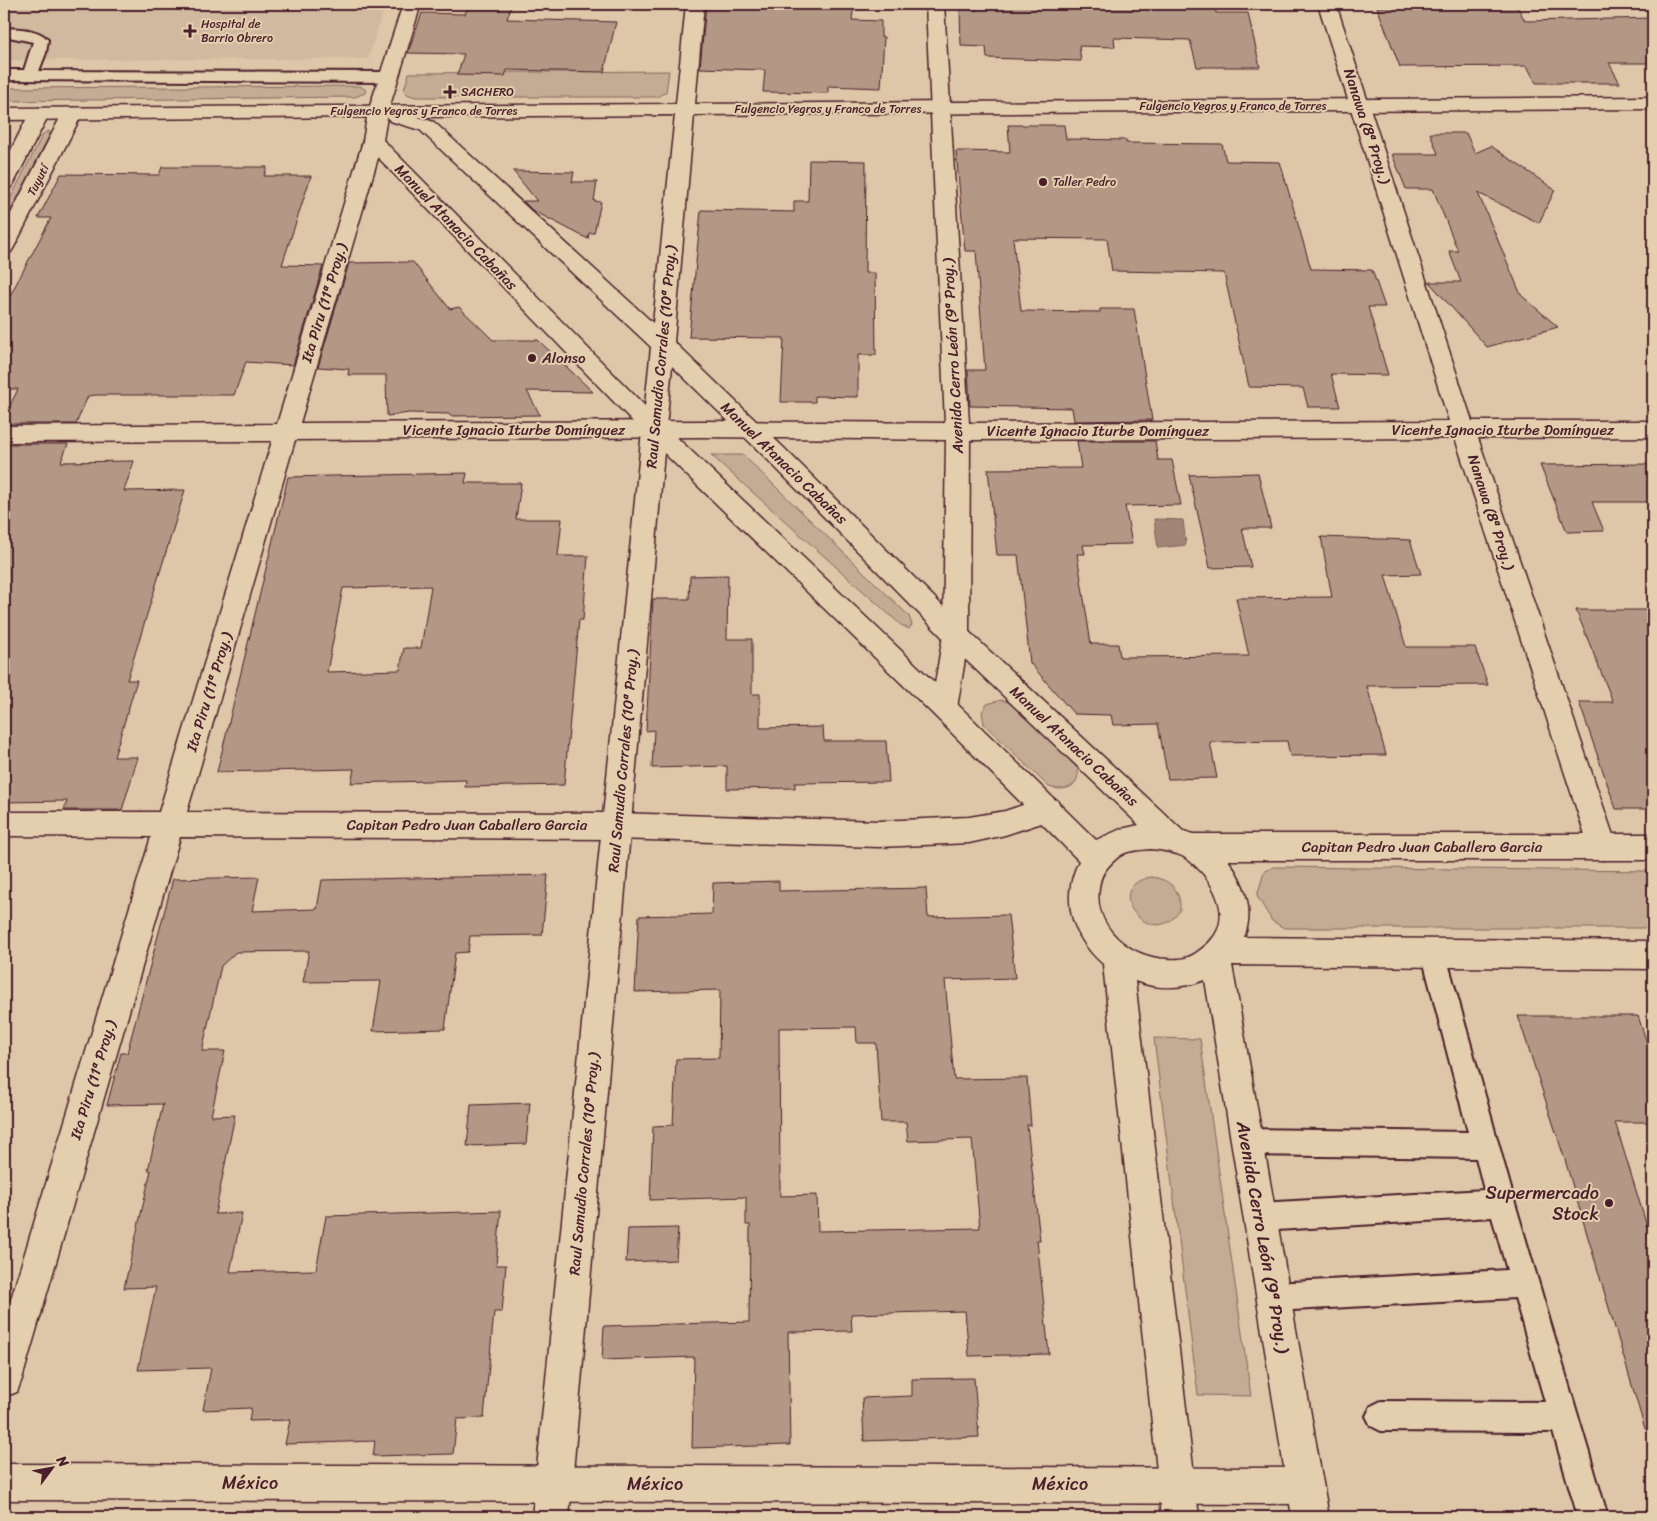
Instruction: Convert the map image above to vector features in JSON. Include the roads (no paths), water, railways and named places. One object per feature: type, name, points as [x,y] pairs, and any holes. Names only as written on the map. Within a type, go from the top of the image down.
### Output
[{"type":"street","name":"Ita Piru (11ª Proy.)","points":[[4,1379],[372,142],[378,112],[412,4]]},
{"type":"street","name":"Raul Samudio Corrales (10ª Proy.)","points":[[552,1500],[694,4]]},
{"type":"street","name":"Avenida Cerro León (9ª Proy.)","points":[[935,4],[957,432],[956,635],[944,708]]},
{"type":"street","name":"Nanawa (8ª Proy.)","points":[[1327,4],[1603,847]]},
{"type":"street","name":"Fulgencio Yegros y Franco de Torres","points":[[4,114],[1653,103]]},
{"type":"street","name":"Manuel Atanacio Cabañas","points":[[378,112],[427,126],[662,344],[956,635],[1182,843]]},
{"type":"street","name":"Tuyutí","points":[[4,183],[39,114]]},
{"type":"street","name":"Tuyutí","points":[[4,247],[72,114]]},
{"type":"street","name":"Manuel Atanacio Cabañas","points":[[372,142],[654,429],[944,708],[1096,859]]},
{"type":"street","name":"Vicente Ignacio Iturbe Domínguez","points":[[4,434],[654,429],[957,432],[1653,429]]},
{"type":"street","name":"Capitan Pedro Juan Caballero Garcia","points":[[4,824],[616,826],[889,834],[969,830],[1005,823],[1047,809]]},
{"type":"street","points":[[1151,836],[1182,843],[1206,857],[1218,869],[1228,884],[1234,899],[1235,916],[1233,931],[1218,954],[1202,967],[1169,974],[1150,972],[1132,966],[1117,956],[1098,938],[1086,917],[1083,906],[1084,884],[1087,873],[1096,859],[1111,846],[1130,838],[1151,836]]},
{"type":"street","name":"Capitan Pedro Juan Caballero Garcia","points":[[1182,843],[1653,847]]},
{"type":"street","points":[[1218,954],[1433,952],[1653,955]]},
{"type":"street","name":"Avenida Cerro León (9ª Proy.)","points":[[1218,954],[1258,1217],[1274,1297],[1308,1502]]},
{"type":"street","points":[[1117,956],[1179,1501]]},
{"type":"street","name":"México","points":[[4,1482],[552,1500],[1308,1502]]},
{"type":"lane","points":[[4,32],[35,36],[41,40],[42,46],[35,57],[30,75]]},
{"type":"lane","points":[[4,75],[389,77]]},
{"type":"lane","points":[[1433,952],[1500,1203],[1593,1517]]},
{"type":"lane","points":[[1246,1142],[1484,1145]]},
{"type":"lane","points":[[1258,1217],[1500,1203]]},
{"type":"lane","points":[[1274,1297],[1524,1283]]},
{"type":"lane","points":[[1381,1416],[1563,1417]]},
{"type":"place","name":"Hospital de Barrio Obrero","points":[[190,31]]},
{"type":"place","name":"SACHERO","points":[[450,92]]},
{"type":"place","name":"Taller Pedro","points":[[1043,182]]},
{"type":"place","name":"Alonso","points":[[532,358]]},
{"type":"place","name":"Supermercado Stock","points":[[1609,1203]]}]
